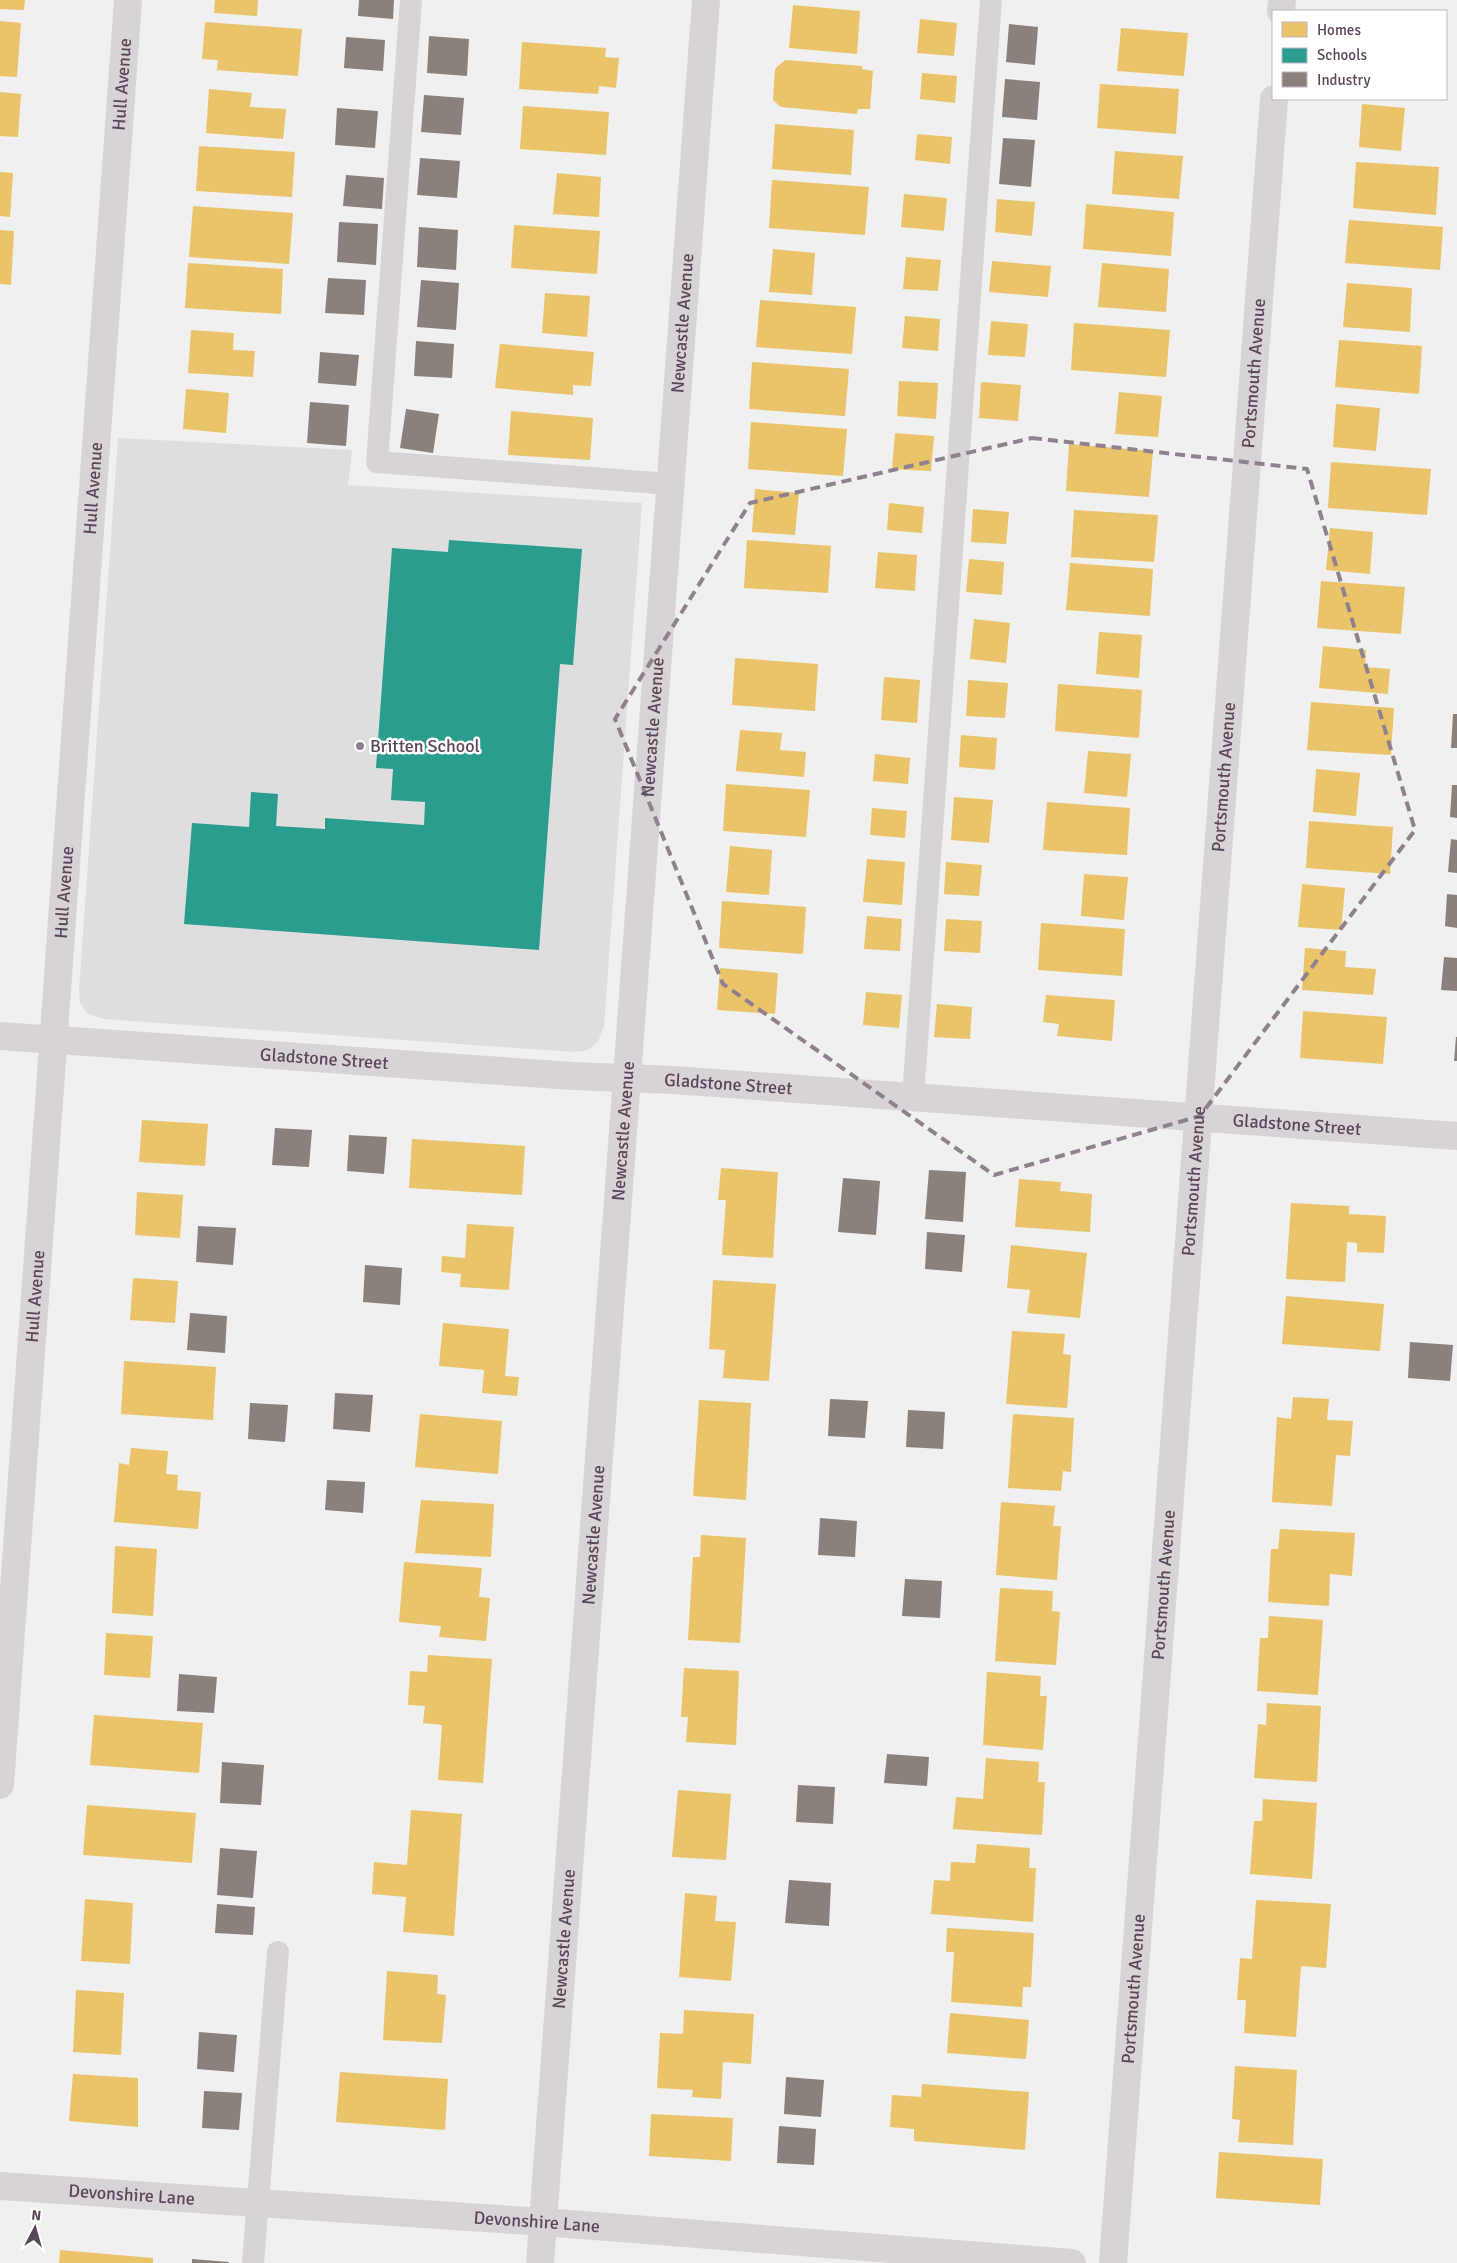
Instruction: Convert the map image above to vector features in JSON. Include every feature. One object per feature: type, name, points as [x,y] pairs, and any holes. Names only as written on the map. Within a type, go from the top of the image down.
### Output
[{"type":"street","name":"Hull Avenue","points":[[0,1785],[128,0]]},
{"type":"street","name":"Newcastle Avenue","points":[[540,2263],[706,0]]},
{"type":"street","name":"Portsmouth Avenue","points":[[1112,2263],[1274,100]]},
{"type":"street","name":"Gladstone Street","points":[[0,1036],[553,1075],[627,1077],[1457,1136]]},
{"type":"street","name":"Devonshire Lane","points":[[0,2186],[543,2222],[1072,2263]]},
{"type":"lane","points":[[411,0],[377,462],[670,484]]},
{"type":"lane","points":[[913,1097],[991,0]]},
{"type":"lane","points":[[254,2263],[278,1952]]},
{"type":"highlighted area","points":[[1032,438],[1307,469],[1415,830],[1200,1116],[994,1175],[723,984],[615,719],[750,503]]},
{"type":"shaded area","name":"Britten School","points":[[118,438],[352,450],[348,485],[642,503],[604,1026],[598,1042],[588,1050],[574,1052],[103,1019],[87,1013],[80,1002],[79,990]]},
{"type":"building: Homes","points":[[0,0],[25,0],[24,10],[0,9]]},
{"type":"building: Homes","points":[[215,0],[258,0],[257,16],[214,13]]},
{"type":"building: Homes","points":[[793,5],[860,11],[857,54],[789,48]]},
{"type":"building: Homes","points":[[920,19],[957,23],[954,56],[917,53]]},
{"type":"building: Homes","points":[[0,21],[21,23],[17,77],[0,76]]},
{"type":"building: Homes","points":[[205,22],[302,29],[298,76],[217,70],[218,60],[202,59]]},
{"type":"building: Homes","points":[[1121,28],[1188,33],[1184,76],[1117,71]]},
{"type":"building: Homes","points":[[522,42],[606,48],[605,57],[619,58],[616,88],[599,86],[598,94],[519,89]]},
{"type":"building: Homes","points":[[785,60],[862,66],[862,69],[873,71],[870,109],[858,109],[857,114],[781,107],[773,100],[775,69]]},
{"type":"building: Homes","points":[[922,73],[957,76],[955,103],[920,99]]},
{"type":"building: Homes","points":[[1100,84],[1179,89],[1176,134],[1097,128]]},
{"type":"building: Homes","points":[[209,89],[252,93],[250,107],[286,109],[283,139],[206,133]]},
{"type":"building: Homes","points":[[0,92],[21,94],[18,137],[0,136]]},
{"type":"building: Homes","points":[[1362,104],[1405,108],[1401,151],[1359,147]]},
{"type":"building: Homes","points":[[523,106],[609,112],[606,155],[520,149]]},
{"type":"building: Homes","points":[[775,124],[854,130],[851,175],[772,169]]},
{"type":"building: Homes","points":[[917,134],[952,137],[950,164],[915,160]]},
{"type":"building: Homes","points":[[199,146],[295,152],[292,197],[196,191]]},
{"type":"building: Homes","points":[[1115,151],[1183,156],[1179,199],[1112,194]]},
{"type":"building: Homes","points":[[1356,162],[1439,167],[1436,215],[1353,208]]},
{"type":"building: Homes","points":[[0,172],[13,173],[10,217],[0,216]]},
{"type":"building: Homes","points":[[557,173],[601,177],[599,217],[553,214]]},
{"type":"building: Homes","points":[[772,180],[869,187],[865,235],[769,228]]},
{"type":"building: Homes","points":[[904,194],[947,198],[944,231],[901,227]]},
{"type":"building: Homes","points":[[997,199],[1035,202],[1032,236],[995,232]]},
{"type":"building: Homes","points":[[1086,204],[1174,212],[1171,256],[1083,249]]},
{"type":"building: Homes","points":[[193,206],[293,213],[289,264],[189,257]]},
{"type":"building: Homes","points":[[1349,220],[1443,227],[1440,270],[1345,263]]},
{"type":"building: Homes","points":[[514,225],[600,231],[597,274],[511,268]]},
{"type":"building: Homes","points":[[0,230],[14,231],[11,285],[0,284]]},
{"type":"building: Homes","points":[[773,249],[815,253],[812,295],[769,292]]},
{"type":"building: Homes","points":[[906,257],[941,260],[938,291],[903,289]]},
{"type":"building: Homes","points":[[992,261],[1051,266],[1048,297],[989,292]]},
{"type":"building: Homes","points":[[188,263],[283,269],[281,314],[185,308]]},
{"type":"building: Homes","points":[[1102,263],[1169,269],[1166,312],[1098,307]]},
{"type":"building: Homes","points":[[1347,283],[1412,288],[1410,332],[1343,327]]},
{"type":"building: Homes","points":[[545,293],[590,296],[587,337],[542,333]]},
{"type":"building: Homes","points":[[760,300],[856,307],[852,354],[756,347]]},
{"type":"building: Homes","points":[[905,316],[940,319],[938,351],[902,348]]},
{"type":"building: Homes","points":[[991,321],[1028,324],[1025,357],[988,355]]},
{"type":"building: Homes","points":[[1074,323],[1170,330],[1166,377],[1071,370]]},
{"type":"building: Homes","points":[[191,330],[234,333],[233,350],[255,351],[253,377],[188,373]]},
{"type":"building: Homes","points":[[1339,340],[1422,346],[1419,394],[1335,387]]},
{"type":"building: Homes","points":[[500,344],[594,352],[591,386],[573,385],[573,395],[495,388]]},
{"type":"building: Homes","points":[[752,362],[849,369],[845,416],[749,409]]},
{"type":"building: Homes","points":[[899,381],[938,383],[936,419],[897,416]]},
{"type":"building: Homes","points":[[981,382],[1021,385],[1018,421],[979,418]]},
{"type":"building: Homes","points":[[186,389],[229,393],[226,433],[183,429]]},
{"type":"building: Homes","points":[[1119,392],[1162,396],[1158,437],[1115,434]]},
{"type":"building: Homes","points":[[1336,404],[1380,408],[1376,451],[1333,447]]},
{"type":"building: Homes","points":[[511,411],[593,418],[590,460],[508,455]]},
{"type":"building: Homes","points":[[751,422],[847,429],[843,476],[748,469]]},
{"type":"building: Homes","points":[[895,433],[934,436],[931,471],[892,469]]},
{"type":"building: Homes","points":[[1069,444],[1153,451],[1149,497],[1066,491]]},
{"type":"building: Homes","points":[[1331,462],[1431,469],[1427,515],[1328,508]]},
{"type":"building: Homes","points":[[755,489],[799,493],[795,535],[752,532]]},
{"type":"building: Homes","points":[[889,503],[924,507],[922,533],[887,530]]},
{"type":"building: Homes","points":[[973,509],[1009,512],[1006,544],[971,542]]},
{"type":"building: Homes","points":[[1074,510],[1158,515],[1154,562],[1071,557]]},
{"type":"building: Homes","points":[[1330,528],[1373,532],[1370,574],[1326,570]]},
{"type":"building: Homes","points":[[747,540],[831,546],[828,593],[744,588]]},
{"type":"building: Homes","points":[[878,552],[917,555],[915,591],[875,588]]},
{"type":"building: Homes","points":[[969,559],[1004,562],[1002,595],[966,592]]},
{"type":"building: Homes","points":[[1070,563],[1153,569],[1150,616],[1066,610]]},
{"type":"building: Homes","points":[[1321,581],[1405,587],[1401,634],[1317,628]]},
{"type":"building: Homes","points":[[974,619],[1010,623],[1006,663],[970,659]]},
{"type":"building: Homes","points":[[1099,632],[1142,635],[1139,678],[1096,674]]},
{"type":"building: Homes","points":[[1323,646],[1366,650],[1365,667],[1390,669],[1388,694],[1319,688]]},
{"type":"building: Homes","points":[[735,658],[818,664],[815,711],[732,705]]},
{"type":"building: Homes","points":[[884,677],[920,680],[917,723],[881,720]]},
{"type":"building: Homes","points":[[968,680],[1008,683],[1005,718],[966,716]]},
{"type":"building: Homes","points":[[1058,684],[1142,690],[1139,738],[1055,731]]},
{"type":"building: Homes","points":[[1311,702],[1394,708],[1391,755],[1307,750]]},
{"type":"building: Homes","points":[[740,730],[782,733],[780,750],[806,752],[804,777],[736,771]]},
{"type":"building: Homes","points":[[961,735],[997,738],[995,770],[959,767]]},
{"type":"building: Homes","points":[[1088,751],[1131,754],[1127,797],[1084,793]]},
{"type":"building: Homes","points":[[875,754],[910,758],[908,784],[873,781]]},
{"type":"building: Homes","points":[[1316,769],[1360,773],[1356,816],[1313,812]]},
{"type":"building: Homes","points":[[726,784],[810,790],[806,837],[723,831]]},
{"type":"building: Homes","points":[[954,797],[993,800],[989,843],[951,840]]},
{"type":"building: Homes","points":[[1047,802],[1130,808],[1127,855],[1043,850]]},
{"type":"building: Homes","points":[[872,808],[907,811],[905,838],[870,835]]},
{"type":"building: Homes","points":[[1309,821],[1393,827],[1390,874],[1306,868]]},
{"type":"building: Homes","points":[[730,846],[772,850],[769,895],[726,892]]},
{"type":"building: Homes","points":[[867,859],[905,862],[902,905],[863,902]]},
{"type":"building: Homes","points":[[946,862],[982,865],[979,896],[944,894]]},
{"type":"building: Homes","points":[[1084,874],[1128,877],[1124,920],[1081,916]]},
{"type":"building: Homes","points":[[1302,884],[1345,888],[1341,930],[1298,927]]},
{"type":"building: Homes","points":[[722,901],[806,907],[803,954],[719,948]]},
{"type":"building: Homes","points":[[867,916],[902,919],[900,951],[864,949]]},
{"type":"building: Homes","points":[[946,919],[982,921],[980,953],[944,951]]},
{"type":"building: Homes","points":[[1041,923],[1125,929],[1122,976],[1038,970]]},
{"type":"building: Homes","points":[[1305,948],[1346,951],[1345,967],[1376,969],[1373,995],[1302,990]]},
{"type":"building: Homes","points":[[720,968],[778,973],[775,1014],[717,1010]]},
{"type":"building: Homes","points":[[866,992],[902,995],[899,1028],[863,1025]]},
{"type":"building: Homes","points":[[1046,995],[1115,1000],[1112,1041],[1057,1036],[1059,1024],[1043,1022]]},
{"type":"building: Homes","points":[[937,1004],[972,1007],[970,1039],[934,1037]]},
{"type":"building: Homes","points":[[1303,1011],[1387,1017],[1383,1064],[1300,1058]]},
{"type":"building: Homes","points":[[142,1120],[208,1124],[205,1166],[139,1162]]},
{"type":"building: Homes","points":[[412,1139],[525,1146],[522,1195],[409,1188]]},
{"type":"building: Homes","points":[[721,1168],[778,1172],[773,1258],[722,1255],[726,1200],[718,1200]]},
{"type":"building: Homes","points":[[1019,1179],[1061,1182],[1060,1191],[1092,1194],[1090,1232],[1015,1227]]},
{"type":"building: Homes","points":[[137,1192],[183,1195],[180,1238],[135,1235]]},
{"type":"building: Homes","points":[[1291,1203],[1349,1206],[1349,1214],[1386,1216],[1384,1253],[1357,1252],[1357,1243],[1347,1242],[1345,1282],[1286,1279]]},
{"type":"building: Homes","points":[[467,1224],[514,1227],[509,1290],[460,1287],[461,1274],[441,1272],[442,1256],[465,1258]]},
{"type":"building: Homes","points":[[1011,1245],[1087,1253],[1080,1318],[1027,1313],[1030,1290],[1007,1288]]},
{"type":"building: Homes","points":[[133,1278],[178,1281],[175,1323],[130,1320]]},
{"type":"building: Homes","points":[[713,1280],[776,1284],[769,1381],[723,1378],[725,1350],[709,1349]]},
{"type":"building: Homes","points":[[1286,1296],[1384,1304],[1380,1351],[1282,1344]]},
{"type":"building: Homes","points":[[443,1323],[509,1329],[505,1376],[519,1377],[517,1396],[482,1393],[484,1370],[439,1366]]},
{"type":"building: Homes","points":[[1012,1331],[1065,1334],[1063,1354],[1071,1355],[1067,1408],[1006,1404]]},
{"type":"building: Homes","points":[[124,1361],[216,1367],[213,1420],[121,1414]]},
{"type":"building: Homes","points":[[1293,1397],[1329,1399],[1327,1420],[1353,1421],[1350,1456],[1336,1455],[1332,1506],[1272,1502],[1277,1417],[1291,1419]]},
{"type":"building: Homes","points":[[699,1400],[751,1403],[746,1500],[693,1496]]},
{"type":"building: Homes","points":[[420,1414],[502,1421],[498,1474],[415,1467]]},
{"type":"building: Homes","points":[[1013,1414],[1074,1418],[1071,1472],[1063,1471],[1061,1491],[1008,1488]]},
{"type":"building: Homes","points":[[131,1448],[168,1451],[166,1474],[178,1475],[177,1490],[201,1492],[198,1529],[114,1522],[119,1463],[129,1465]]},
{"type":"building: Homes","points":[[421,1500],[494,1504],[491,1557],[415,1553]]},
{"type":"building: Homes","points":[[1001,1502],[1055,1506],[1053,1526],[1061,1526],[1057,1580],[996,1575]]},
{"type":"building: Homes","points":[[1280,1529],[1355,1533],[1352,1576],[1330,1574],[1329,1606],[1268,1602],[1271,1549],[1278,1549]]},
{"type":"building: Homes","points":[[701,1535],[746,1538],[740,1643],[688,1640],[693,1557],[700,1557]]},
{"type":"building: Homes","points":[[115,1546],[157,1549],[153,1616],[112,1613]]},
{"type":"building: Homes","points":[[404,1562],[482,1568],[479,1597],[490,1598],[486,1641],[439,1637],[441,1626],[399,1622]]},
{"type":"building: Homes","points":[[1000,1588],[1053,1591],[1052,1611],[1060,1612],[1056,1665],[995,1661]]},
{"type":"building: Homes","points":[[1269,1616],[1323,1620],[1318,1695],[1257,1691],[1260,1638],[1268,1638]]},
{"type":"building: Homes","points":[[106,1633],[153,1636],[150,1678],[104,1675]]},
{"type":"building: Homes","points":[[428,1655],[492,1659],[483,1783],[438,1780],[442,1725],[423,1723],[425,1706],[408,1705],[410,1671],[427,1672]]},
{"type":"building: Homes","points":[[684,1668],[739,1671],[736,1745],[686,1742],[688,1717],[681,1717]]},
{"type":"building: Homes","points":[[987,1672],[1041,1676],[1040,1696],[1047,1696],[1043,1750],[983,1745]]},
{"type":"building: Homes","points":[[1267,1703],[1321,1706],[1317,1782],[1254,1778],[1258,1724],[1266,1725]]},
{"type":"building: Homes","points":[[94,1715],[203,1723],[199,1773],[90,1765]]},
{"type":"building: Homes","points":[[986,1758],[1039,1762],[1038,1782],[1045,1782],[1042,1835],[953,1829],[956,1797],[983,1799]]},
{"type":"building: Homes","points":[[678,1790],[731,1794],[726,1860],[672,1857]]},
{"type":"building: Homes","points":[[1263,1799],[1317,1803],[1312,1879],[1250,1874],[1254,1821],[1262,1821]]},
{"type":"building: Homes","points":[[87,1805],[196,1813],[192,1863],[83,1855]]},
{"type":"building: Homes","points":[[411,1810],[462,1814],[454,1936],[403,1932],[406,1897],[372,1894],[374,1862],[407,1865]]},
{"type":"building: Homes","points":[[977,1844],[1030,1848],[1029,1868],[1036,1868],[1033,1922],[931,1914],[934,1880],[950,1881],[951,1862],[975,1863]]},
{"type":"building: Homes","points":[[685,1893],[717,1896],[715,1921],[736,1922],[731,1981],[679,1977]]},
{"type":"building: Homes","points":[[85,1899],[133,1903],[130,1964],[81,1961]]},
{"type":"building: Homes","points":[[1256,1900],[1331,1904],[1326,1968],[1301,1966],[1296,2037],[1244,2033],[1246,2000],[1237,2000],[1240,1958],[1252,1959]]},
{"type":"building: Homes","points":[[947,1928],[1034,1933],[1031,1987],[1023,1987],[1022,2007],[951,2002],[954,1952],[946,1952]]},
{"type":"building: Homes","points":[[387,1971],[438,1975],[437,1994],[446,1995],[442,2043],[383,2040]]},
{"type":"building: Homes","points":[[76,1990],[124,1993],[121,2055],[73,2052]]},
{"type":"building: Homes","points":[[684,2010],[754,2014],[751,2064],[723,2062],[721,2099],[692,2097],[693,2090],[657,2088],[660,2033],[683,2034]]},
{"type":"building: Homes","points":[[950,2013],[1029,2020],[1026,2059],[947,2053]]},
{"type":"building: Homes","points":[[1235,2066],[1297,2070],[1293,2145],[1238,2142],[1240,2120],[1232,2119]]},
{"type":"building: Homes","points":[[340,2072],[448,2079],[445,2130],[336,2122]]},
{"type":"building: Homes","points":[[73,2074],[138,2078],[138,2127],[69,2121]]},
{"type":"building: Homes","points":[[922,2084],[1029,2092],[1025,2150],[914,2141],[914,2129],[890,2127],[892,2095],[921,2097]]},
{"type":"building: Homes","points":[[651,2114],[733,2118],[731,2161],[649,2156]]},
{"type":"building: Homes","points":[[1219,2152],[1323,2159],[1320,2205],[1216,2198]]},
{"type":"building: Homes","points":[[60,2250],[153,2258],[153,2263],[59,2263]]},
{"type":"building: Schools","points":[[449,540],[582,549],[573,665],[560,664],[539,950],[184,924],[192,823],[249,827],[251,792],[278,794],[276,826],[325,829],[325,818],[424,825],[425,802],[391,800],[393,769],[376,768],[392,548],[448,552]]},
{"type":"building: Industry","points":[[359,0],[394,0],[393,19],[358,16]]},
{"type":"building: Industry","points":[[1009,24],[1038,27],[1035,65],[1006,62]]},
{"type":"building: Industry","points":[[429,36],[469,39],[467,76],[427,73]]},
{"type":"building: Industry","points":[[346,37],[385,40],[383,71],[344,68]]},
{"type":"building: Industry","points":[[1005,79],[1040,82],[1037,120],[1002,117]]},
{"type":"building: Industry","points":[[424,95],[464,98],[461,135],[421,132]]},
{"type":"building: Industry","points":[[337,108],[378,111],[375,148],[335,145]]},
{"type":"building: Industry","points":[[1003,138],[1035,140],[1031,187],[999,184]]},
{"type":"building: Industry","points":[[420,158],[460,161],[457,198],[417,195]]},
{"type":"building: Industry","points":[[346,175],[384,178],[382,209],[343,206]]},
{"type":"building: Industry","points":[[339,222],[378,224],[376,265],[337,262]]},
{"type":"building: Industry","points":[[419,227],[458,230],[456,270],[417,267]]},
{"type":"building: Industry","points":[[328,278],[366,280],[364,315],[325,313]]},
{"type":"building: Industry","points":[[421,280],[459,283],[456,330],[417,327]]},
{"type":"building: Industry","points":[[416,341],[454,344],[452,378],[414,376]]},
{"type":"building: Industry","points":[[320,352],[359,355],[356,386],[318,383]]},
{"type":"building: Industry","points":[[310,402],[349,405],[346,446],[307,443]]},
{"type":"building: Industry","points":[[406,409],[439,414],[433,453],[400,448]]},
{"type":"building: Industry","points":[[1453,714],[1457,714],[1457,748],[1451,748]]},
{"type":"building: Industry","points":[[1452,785],[1457,785],[1457,818],[1450,817]]},
{"type":"building: Industry","points":[[1451,839],[1457,840],[1457,873],[1448,872]]},
{"type":"building: Industry","points":[[1447,894],[1457,895],[1457,928],[1445,926]]},
{"type":"building: Industry","points":[[1444,957],[1457,958],[1457,991],[1441,990]]},
{"type":"building: Industry","points":[[1456,1037],[1457,1061],[1454,1061]]},
{"type":"building: Industry","points":[[275,1128],[312,1130],[309,1167],[272,1165]]},
{"type":"building: Industry","points":[[349,1135],[387,1137],[384,1174],[347,1171]]},
{"type":"building: Industry","points":[[929,1170],[966,1172],[963,1222],[925,1219]]},
{"type":"building: Industry","points":[[843,1178],[880,1181],[876,1235],[838,1232]]},
{"type":"building: Industry","points":[[198,1226],[236,1228],[233,1265],[196,1262]]},
{"type":"building: Industry","points":[[927,1232],[965,1235],[962,1272],[925,1269]]},
{"type":"building: Industry","points":[[365,1265],[402,1268],[400,1305],[363,1302]]},
{"type":"building: Industry","points":[[190,1313],[227,1316],[225,1353],[187,1350]]},
{"type":"building: Industry","points":[[1410,1342],[1453,1345],[1450,1381],[1408,1378]]},
{"type":"building: Industry","points":[[335,1393],[373,1395],[370,1432],[333,1429]]},
{"type":"building: Industry","points":[[830,1399],[868,1401],[865,1438],[828,1436]]},
{"type":"building: Industry","points":[[250,1403],[288,1405],[285,1442],[248,1439]]},
{"type":"building: Industry","points":[[908,1410],[945,1412],[943,1449],[906,1447]]},
{"type":"building: Industry","points":[[327,1480],[365,1482],[363,1513],[325,1510]]},
{"type":"building: Industry","points":[[820,1518],[857,1521],[855,1557],[818,1555]]},
{"type":"building: Industry","points":[[905,1579],[942,1581],[940,1618],[902,1616]]},
{"type":"building: Industry","points":[[179,1674],[217,1677],[214,1713],[177,1711]]},
{"type":"building: Industry","points":[[887,1754],[929,1757],[927,1786],[884,1783]]},
{"type":"building: Industry","points":[[222,1762],[264,1765],[261,1805],[220,1803]]},
{"type":"building: Industry","points":[[798,1785],[835,1787],[833,1824],[796,1822]]},
{"type":"building: Industry","points":[[220,1848],[257,1851],[253,1898],[217,1895]]},
{"type":"building: Industry","points":[[789,1880],[831,1883],[829,1926],[785,1923]]},
{"type":"building: Industry","points":[[217,1904],[255,1907],[253,1935],[215,1933]]},
{"type":"building: Industry","points":[[199,2032],[237,2035],[234,2072],[197,2069]]},
{"type":"building: Industry","points":[[786,2077],[824,2080],[821,2117],[784,2114]]},
{"type":"building: Industry","points":[[204,2091],[242,2093],[239,2130],[202,2128]]},
{"type":"building: Industry","points":[[779,2126],[816,2129],[814,2165],[777,2163]]},
{"type":"building: Industry","points":[[192,2259],[229,2262],[229,2263],[192,2263]]},
{"type":"place","name":"Britten School","points":[[360,746]]}]
